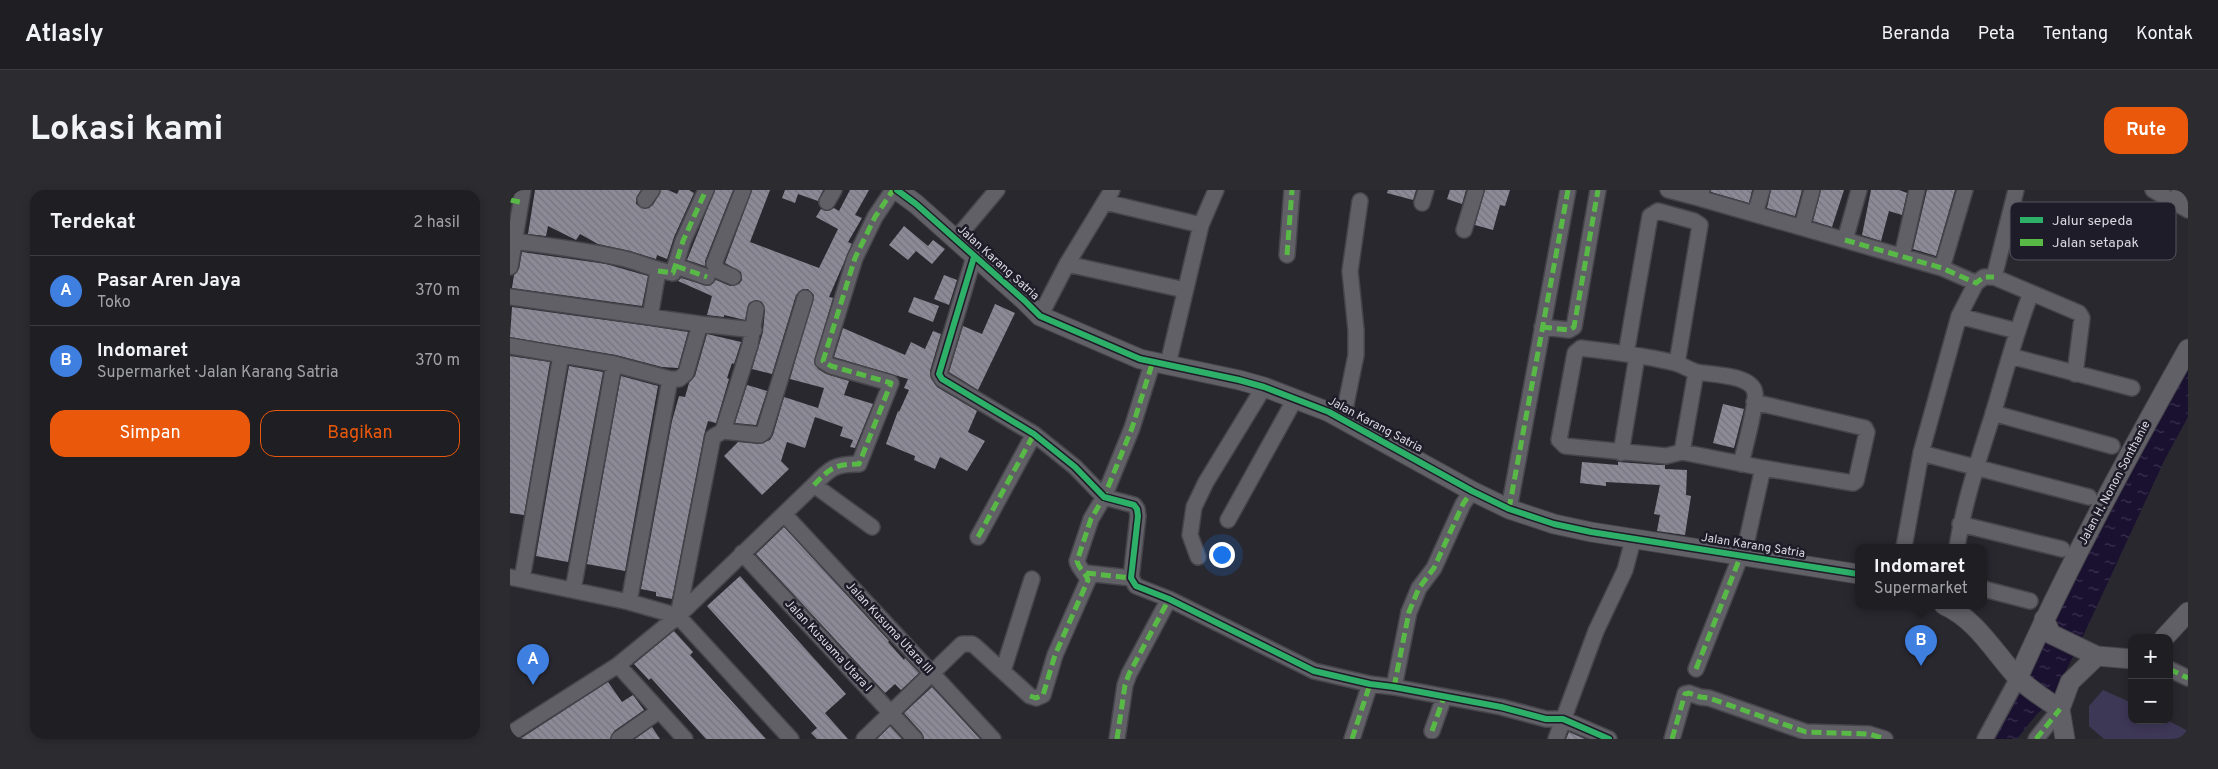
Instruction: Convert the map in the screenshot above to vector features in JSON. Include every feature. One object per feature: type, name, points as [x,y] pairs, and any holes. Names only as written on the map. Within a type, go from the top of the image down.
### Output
[{"type":"street","points":[[514,241],[618,257],[637,261],[658,271],[672,273],[676,266],[682,241],[706,190]]},
{"type":"street","points":[[733,277],[720,271],[714,264],[743,190]]},
{"type":"street","points":[[510,734],[618,665],[678,616],[742,553],[785,515],[829,469],[842,464],[859,464],[890,383],[831,366],[822,361],[856,258],[875,217],[893,190]]},
{"type":"street","name":"Jalan Karang Satria","points":[[897,190],[916,204],[1040,316],[1140,359],[1210,372],[1264,387],[1343,419],[1509,509],[1554,524],[1634,540],[1855,574]]},
{"type":"street","points":[[955,240],[997,190]]},
{"type":"street","points":[[1132,578],[1086,573],[1078,567],[1077,561],[1092,519],[1104,497],[1161,363],[1185,290],[1201,224],[1216,190]]},
{"type":"street","points":[[1287,255],[1292,190]]},
{"type":"street","points":[[1464,230],[1476,190]]},
{"type":"street","points":[[1509,509],[1568,190]]},
{"type":"street","points":[[1542,327],[1569,330],[1574,327],[1598,190]]},
{"type":"street","points":[[1668,190],[1701,194],[1755,214],[1942,268],[1976,283]]},
{"type":"street","points":[[1755,214],[1762,190]]},
{"type":"street","points":[[1802,227],[1812,190]]},
{"type":"street","points":[[1845,240],[1859,190]]},
{"type":"street","points":[[1902,256],[1917,190]]},
{"type":"street","points":[[1942,268],[1965,190]]},
{"type":"street","points":[[2153,190],[2188,206]]},
{"type":"street","points":[[2179,190],[2188,206]]},
{"type":"street","points":[[1040,316],[1067,264],[1108,196],[1201,224]]},
{"type":"street","points":[[510,267],[518,197]]},
{"type":"street","points":[[1343,419],[1356,355],[1356,330],[1350,271],[1360,200]]},
{"type":"street","points":[[1621,453],[1650,216],[1658,211],[1694,221],[1700,225],[1677,363]]},
{"type":"street","points":[[1994,277],[2010,214]]},
{"type":"street","points":[[974,257],[939,374],[942,379],[1034,434],[1075,467],[1104,497],[1134,505],[1137,510],[1132,578],[1136,586],[1169,600],[1314,671],[1370,684],[1500,707],[1546,719],[1563,719],[1609,739]]},
{"type":"street","points":[[1067,264],[1185,290]]},
{"type":"street","points":[[676,266],[707,277]]},
{"type":"street","points":[[650,317],[658,271]]},
{"type":"street","points":[[1905,544],[1921,453],[1959,316],[1976,283],[1984,277],[1994,277],[2081,314],[2082,323],[2075,374]]},
{"type":"street","points":[[1957,544],[1960,524],[1976,466],[2017,330],[2031,293]]},
{"type":"street","points":[[510,297],[754,330]]},
{"type":"street","points":[[678,616],[712,442],[716,434],[723,431],[760,435],[764,432],[805,298]]},
{"type":"street","points":[[723,431],[754,330],[756,309]]},
{"type":"street","points":[[1959,316],[2017,330]]},
{"type":"street","points":[[510,346],[614,364],[670,379],[679,379],[686,373],[700,324]]},
{"type":"street","points":[[1741,464],[1755,392],[1749,383],[1739,379],[1696,372],[1677,363],[1632,355],[1581,348],[1575,353],[1559,440],[1565,446],[1666,456],[1682,452],[1741,464],[1763,468],[1853,483],[1858,478],[1867,432],[1862,426],[1754,402]]},
{"type":"street","name":"Jalan H. Nonon Sonthanie","points":[[2018,678],[2048,626],[2147,422],[2188,349]]},
{"type":"street","points":[[561,355],[516,578],[629,602],[678,616],[791,739]]},
{"type":"street","points":[[2010,356],[2132,388]]},
{"type":"street","points":[[573,590],[614,364]]},
{"type":"street","points":[[1682,452],[1696,372]]},
{"type":"street","points":[[629,602],[670,379]]},
{"type":"street","points":[[1198,557],[1190,534],[1194,507],[1206,482],[1264,387]]},
{"type":"street","points":[[1228,520],[1295,400]]},
{"type":"street","points":[[1993,413],[2112,446]]},
{"type":"street","points":[[978,537],[1034,434]]},
{"type":"street","points":[[1921,453],[2089,497]]},
{"type":"street","points":[[1696,669],[1747,540],[1763,468]]},
{"type":"street","points":[[814,486],[872,527]]},
{"type":"street","points":[[1394,687],[1409,612],[1418,588],[1434,568],[1463,504],[1472,490]]},
{"type":"street","name":"Jalan Kusuma Utara III","points":[[785,515],[993,739]]},
{"type":"street","points":[[1960,524],[2062,550]]},
{"type":"street","points":[[1556,739],[1596,631],[1625,570],[1634,540]]},
{"type":"street","name":"Jalan Kusuama Utara I","points":[[742,553],[915,739]]},
{"type":"street","points":[[864,739],[962,644],[976,646],[1030,696],[1036,698],[1043,695],[1058,647],[1088,580],[1086,573]]},
{"type":"street","points":[[1004,672],[1032,578]]},
{"type":"street","points":[[1987,590],[2030,601]]},
{"type":"street","points":[[1117,739],[1125,685],[1129,674],[1169,600]]},
{"type":"street","points":[[1952,609],[1976,627],[2018,678],[2060,709],[2065,739]]},
{"type":"street","points":[[2168,634],[2188,612]]},
{"type":"street","points":[[2048,626],[2078,647],[2097,656],[2128,659]]},
{"type":"street","points":[[2036,739],[2060,709],[2070,682],[2097,656]]},
{"type":"street","points":[[618,665],[685,739]]},
{"type":"street","points":[[2173,671],[2188,678]]},
{"type":"street","points":[[1985,739],[2018,678]]},
{"type":"street","points":[[1352,739],[1370,684]]},
{"type":"street","points":[[1672,739],[1685,694],[1689,693],[1700,698],[1709,698],[1806,732],[1847,736],[1878,736],[1885,739]]},
{"type":"street","points":[[1432,731],[1444,697]]},
{"type":"street","points":[[619,739],[659,711]]},
{"type":"shaded area","points":[[2103,690],[2128,701],[2128,724],[2173,723],[2188,731],[2188,739],[2104,739],[2089,726],[2089,706]]},
{"type":"water","points":[[2188,349],[2188,417],[2165,459],[2078,647],[2050,702],[2037,714],[2017,739],[1991,739]]},
{"type":"building","points":[[535,190],[641,190],[636,199],[636,204],[645,209],[653,205],[661,190],[668,190],[677,194],[679,190],[689,190],[694,193],[674,237],[667,259],[657,255],[656,259],[598,244],[580,234],[576,240],[548,226],[546,236],[528,234]]},
{"type":"building","points":[[715,190],[733,190],[705,261],[705,266],[687,260]]},
{"type":"building","points":[[752,190],[770,190],[750,242],[819,268],[838,229],[816,217],[821,209],[827,211],[834,208],[839,211],[850,190],[869,190],[855,215],[862,218],[848,242],[852,244],[829,297],[833,298],[814,362],[818,369],[826,374],[849,381],[844,395],[873,404],[855,448],[850,447],[853,440],[840,436],[843,427],[815,417],[805,448],[787,442],[781,461],[789,469],[762,495],[724,456],[738,442],[759,444],[770,440],[784,397],[818,408],[824,388],[790,379],[814,295],[808,289],[803,289],[796,295],[772,374],[752,369],[763,332],[765,310],[762,302],[757,300],[749,303],[745,320],[724,315],[724,317],[707,315],[712,296],[678,281],[681,278],[708,286],[716,280],[730,286],[739,284],[742,280],[741,272],[725,263]]},
{"type":"building","points":[[785,190],[823,190],[818,201],[798,194],[795,203],[782,198]]},
{"type":"building","points":[[1388,190],[1416,190],[1413,200],[1387,193]]},
{"type":"building","points":[[1450,190],[1466,190],[1462,204],[1447,199]]},
{"type":"building","points":[[1485,190],[1510,190],[1505,206],[1500,205],[1493,230],[1475,225]]},
{"type":"building","points":[[1711,190],[1752,190],[1749,203],[1711,192]]},
{"type":"building","points":[[1771,190],[1802,190],[1795,216],[1767,208]]},
{"type":"building","points":[[1821,190],[1844,190],[1832,227],[1813,221]]},
{"type":"building","points":[[1871,190],[1899,190],[1907,193],[1902,215],[1889,211],[1881,241],[1862,235]]},
{"type":"building","points":[[1927,190],[1955,190],[1936,256],[1913,249]]},
{"type":"building","points":[[904,226],[928,246],[933,240],[945,249],[932,264],[916,251],[908,260],[889,245]]},
{"type":"building","points":[[522,252],[606,264],[648,276],[642,306],[512,288],[514,275],[519,269]]},
{"type":"building","points":[[944,275],[957,280],[949,305],[934,299]]},
{"type":"building","points":[[914,297],[939,306],[933,322],[908,312]]},
{"type":"building","points":[[995,304],[1015,313],[978,390],[949,372],[963,326],[982,334]]},
{"type":"building","points":[[512,307],[688,332],[678,368],[662,367],[616,355],[510,337]]},
{"type":"building","points":[[843,328],[905,355],[911,342],[925,349],[933,331],[941,334],[930,371],[931,378],[937,387],[977,411],[968,432],[985,441],[967,471],[940,457],[935,469],[914,460],[915,456],[886,444],[898,411],[909,390],[904,388],[908,379],[834,357]]},
{"type":"building","points":[[707,334],[741,342],[727,378],[729,379],[716,423],[708,421],[704,435],[672,599],[656,596],[656,592],[641,589],[672,421],[679,396],[685,397],[689,383],[695,376]]},
{"type":"building","points":[[510,356],[550,362],[524,515],[510,513]]},
{"type":"building","points":[[569,366],[603,372],[568,562],[536,556]]},
{"type":"building","points":[[621,376],[658,386],[625,571],[587,564]]},
{"type":"building","points":[[747,385],[767,391],[756,425],[735,423]]},
{"type":"building","points":[[1723,404],[1744,409],[1734,448],[1713,443]]},
{"type":"building","points":[[1582,462],[1618,465],[1618,462],[1665,465],[1665,469],[1687,470],[1686,495],[1691,496],[1685,535],[1657,531],[1660,515],[1654,514],[1660,485],[1606,482],[1606,486],[1580,483]]},
{"type":"building","points":[[784,527],[889,641],[904,660],[905,658],[919,673],[901,690],[895,684],[885,693],[756,554]]},
{"type":"building","points":[[740,576],[846,694],[825,713],[848,739],[817,739],[811,733],[817,728],[707,606]]},
{"type":"building","points":[[674,631],[693,652],[690,655],[766,739],[706,739],[651,678],[649,680],[634,664]]},
{"type":"building","points":[[608,682],[622,702],[633,695],[644,710],[614,731],[610,739],[520,739]]},
{"type":"building","points":[[932,687],[980,739],[924,739],[922,733],[904,713]]},
{"type":"building","points":[[890,726],[902,739],[877,739]]},
{"type":"building","points":[[652,727],[660,739],[635,739]]},
{"type":"building","points":[[1569,732],[1585,739],[1566,739]]},
{"type":"marked path","points":[[658,271],[673,273],[683,241],[706,190]]},
{"type":"marked path","points":[[814,485],[829,471],[838,466],[859,464],[891,383],[831,366],[823,361],[855,258],[875,217],[893,190]]},
{"type":"marked path","points":[[1287,255],[1292,190]]},
{"type":"marked path","points":[[1509,509],[1568,190]]},
{"type":"marked path","points":[[1542,327],[1569,330],[1574,327],[1598,190]]},
{"type":"marked path","points":[[510,200],[520,202]]},
{"type":"marked path","points":[[1845,240],[1942,268],[1976,283],[1984,277],[1994,277]]},
{"type":"marked path","points":[[676,266],[707,277]]},
{"type":"marked path","points":[[1030,696],[1036,698],[1043,695],[1055,655],[1088,580],[1077,561],[1091,519],[1104,497],[1132,428],[1153,361]]},
{"type":"marked path","points":[[978,537],[1034,434]]},
{"type":"marked path","points":[[1394,687],[1409,612],[1419,588],[1434,568],[1463,504],[1472,491]]},
{"type":"marked path","points":[[1696,669],[1741,555]]},
{"type":"marked path","points":[[1086,573],[1131,578]]},
{"type":"marked path","points":[[1117,739],[1125,685],[1129,674],[1169,599]]},
{"type":"marked path","points":[[2173,671],[2188,678]]},
{"type":"marked path","points":[[1352,739],[1370,684]]},
{"type":"marked path","points":[[1672,739],[1685,694],[1689,693],[1709,698],[1806,732],[1869,734],[1885,739]]},
{"type":"marked path","points":[[1432,731],[1444,697]]},
{"type":"marked path","points":[[2036,739],[2060,709]]},
{"type":"cycle path","points":[[897,190],[916,204],[1040,316],[1140,359],[1264,387],[1329,412],[1472,491],[1509,509],[1554,524],[1591,532],[1855,574]]},
{"type":"cycle path","points":[[974,257],[939,374],[942,379],[1034,434],[1075,467],[1104,497],[1134,505],[1138,516],[1131,578],[1136,586],[1169,599],[1314,671],[1370,684],[1501,707],[1546,719],[1563,719],[1609,739]]},
{"type":"place","name":"Indomaret","points":[[1921,666]]},
{"type":"place","name":"Pasar Aren Jaya","points":[[533,685]]}]
